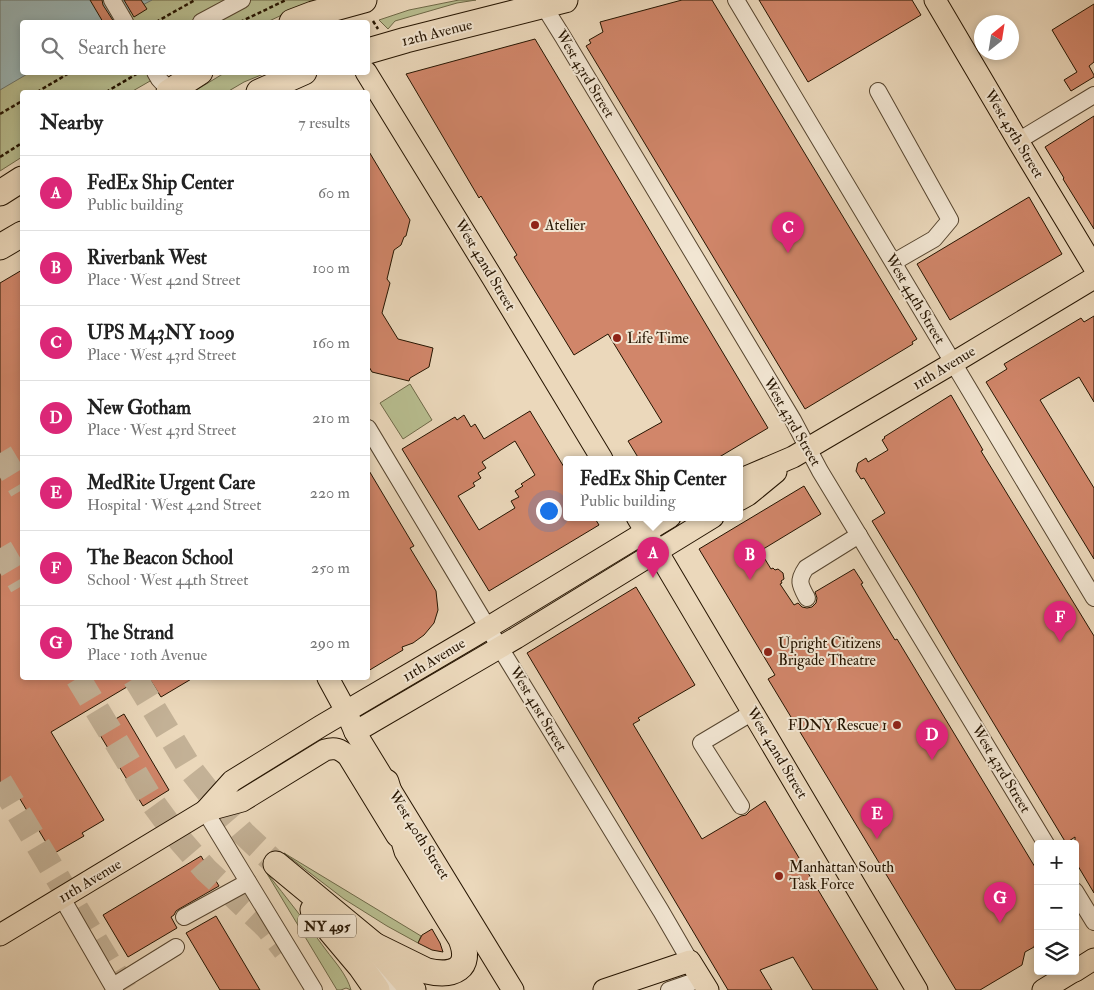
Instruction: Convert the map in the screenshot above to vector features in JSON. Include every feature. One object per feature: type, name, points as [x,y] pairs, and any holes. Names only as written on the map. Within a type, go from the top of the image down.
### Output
[{"type":"highway","name":"12th Avenue","points":[[374,42],[406,40],[549,2]]},
{"type":"highway","points":[[297,20],[321,11],[368,10]]},
{"type":"highway","points":[[173,90],[196,75]]},
{"type":"highway","points":[[264,90],[297,75]]},
{"type":"highway","points":[[0,193],[20,179]]},
{"type":"highway","points":[[374,945],[427,971],[444,974],[460,968],[465,955],[461,939],[407,851],[386,782]]},
{"type":"highway","name":"NY 495","points":[[336,914],[276,864],[377,990]]},
{"type":"highway","points":[[336,914],[374,945],[413,990]]},
{"type":"main road","name":"West 45th Street","points":[[935,0],[1094,267]]},
{"type":"main road","name":"West 42nd Street","points":[[368,75],[600,456]]},
{"type":"main road","name":"11th Avenue","points":[[743,497],[801,453],[1094,278]]},
{"type":"main road","name":"11th Avenue","points":[[743,478],[801,453]]},
{"type":"main road","name":"11th Avenue","points":[[355,732],[500,648],[706,521]]},
{"type":"main road","name":"11th Avenue","points":[[205,811],[232,781],[346,711],[488,628],[642,524]]},
{"type":"main road","name":"West 42nd Street","points":[[642,524],[917,990]]},
{"type":"main road","name":"West 40th Street","points":[[329,680],[355,732],[513,990]]},
{"type":"main road","name":"11th Avenue","points":[[0,935],[205,811],[242,801],[325,750],[336,748],[340,750]]},
{"type":"main road","name":"West 40th Street","points":[[340,750],[348,756],[407,851]]},
{"type":"main road","points":[[1079,968],[1094,959]]},
{"type":"main road","name":"West 41st Street","points":[[690,960],[704,984]]},
{"type":"main road","points":[[604,990],[690,960]]},
{"type":"main road","points":[[1043,990],[1068,975]]},
{"type":"street","points":[[104,0],[103,6],[112,20]]},
{"type":"street","points":[[112,0],[124,20]]},
{"type":"street","points":[[205,20],[242,0]]},
{"type":"street","name":"West 44th Street","points":[[736,0],[1094,598]]},
{"type":"street","name":"West 43rd Street","points":[[549,2],[563,37],[752,352],[801,453],[820,471],[1044,840]]},
{"type":"street","points":[[157,75],[168,90]]},
{"type":"street","points":[[878,91],[950,220],[934,238],[894,262]]},
{"type":"street","points":[[1018,141],[1094,95]]},
{"type":"street","name":"West 41st Street","points":[[370,431],[690,960]]},
{"type":"street","points":[[807,598],[800,586],[801,576],[806,568],[859,535]]},
{"type":"street","points":[[741,806],[701,743],[753,712]]},
{"type":"street","points":[[340,750],[355,732]]},
{"type":"street","points":[[205,811],[314,990]]},
{"type":"street","points":[[184,917],[248,882]]},
{"type":"street","points":[[62,898],[114,988],[176,948]]},
{"type":"street","points":[[1079,898],[1094,922]]},
{"type":"street","points":[[336,914],[392,990]]},
{"type":"street","points":[[669,990],[704,984]]},
{"type":"path","points":[[160,20],[195,0]]},
{"type":"path","points":[[244,20],[286,0]]},
{"type":"path","points":[[370,21],[374,42]]},
{"type":"path","points":[[40,90],[67,75]]},
{"type":"path","points":[[109,90],[135,75]]},
{"type":"path","points":[[0,114],[20,102]]},
{"type":"path","points":[[0,156],[20,144]]},
{"type":"green space","points":[[0,0],[318,0],[271,20],[20,20],[20,75],[161,75],[134,90],[20,90],[20,158],[0,171]]},
{"type":"green space","points":[[459,0],[476,0],[457,3],[395,21],[388,29],[379,20],[409,10]]},
{"type":"green space","points":[[221,75],[261,75],[230,90],[196,90]]},
{"type":"green space","points":[[410,384],[432,420],[403,439],[380,403]]},
{"type":"green space","points":[[284,853],[421,936],[418,943],[344,899]]},
{"type":"green space","points":[[266,872],[340,969],[347,979],[351,990],[346,988],[337,990]]},
{"type":"water","points":[[0,0],[152,0],[115,20],[20,20],[20,75],[26,75],[0,90]]},
{"type":"building","points":[[90,0],[102,0],[113,20],[102,20]]},
{"type":"building","points":[[124,0],[141,0],[147,9],[134,17]]},
{"type":"building","points":[[682,0],[712,0],[917,339],[912,342],[913,344],[805,409],[586,46],[591,43],[589,40],[603,32],[600,22]]},
{"type":"building","points":[[759,0],[912,0],[921,15],[808,82]]},
{"type":"building","points":[[1094,4],[1094,62],[1089,66],[1094,77],[1071,91],[1064,80],[1077,72],[1052,30]]},
{"type":"building","points":[[535,39],[768,428],[721,456],[637,456],[628,441],[662,422],[608,334],[574,355],[514,257],[517,255],[481,196],[479,198],[406,74]]},
{"type":"building","points":[[1094,116],[1094,229],[1045,147]]},
{"type":"building","points":[[370,153],[410,220],[406,236],[401,245],[394,250],[387,279],[390,283],[382,313],[398,339],[433,348],[429,367],[410,378],[409,381],[372,372],[370,368]]},
{"type":"building","points":[[1029,197],[1062,254],[950,320],[917,264]]},
{"type":"building","points":[[20,271],[20,680],[139,680],[51,732],[104,820],[82,833],[84,836],[53,854],[17,794],[0,804],[0,283]]},
{"type":"building","points":[[1094,316],[1094,402],[1079,377],[1040,400],[1094,488],[1094,559],[986,382],[1007,369],[1004,364],[1081,318],[1084,322]]},
{"type":"building","points":[[951,395],[983,450],[981,451],[1094,636],[1094,893],[1079,868],[1079,840],[1075,840],[1075,837],[1070,840],[1064,840],[872,521],[885,513],[864,478],[861,479],[856,471],[858,463],[866,458],[868,462],[888,450],[882,440]]},
{"type":"building","points":[[530,411],[563,465],[563,521],[596,521],[599,525],[489,591],[402,449],[455,417],[457,420],[464,415],[471,427],[475,424],[484,439]],"holes":[[[515,441],[535,475],[521,484],[523,486],[515,491],[519,497],[511,501],[515,508],[479,530],[458,496],[475,486],[473,483],[481,478],[478,473],[486,468],[482,462]]]},
{"type":"building","points":[[370,472],[414,546],[410,548],[436,591],[438,610],[434,623],[424,635],[413,643],[402,647],[403,650],[370,670]]},
{"type":"building","points":[[804,486],[821,514],[760,551],[771,569],[778,569],[783,573],[784,579],[780,584],[794,605],[798,603],[802,607],[812,607],[816,603],[817,598],[815,592],[854,569],[863,583],[861,584],[895,640],[897,639],[1034,865],[1034,947],[1025,952],[1022,965],[980,990],[956,990],[768,679],[775,675],[699,549]]},
{"type":"building","points":[[636,587],[695,685],[638,718],[640,720],[633,724],[702,839],[741,816],[746,815],[765,801],[878,990],[813,990],[793,957],[760,970],[772,990],[728,990],[527,653]]},
{"type":"building","points":[[150,680],[190,680],[161,697]]},
{"type":"building","points":[[124,714],[169,790],[143,806],[97,730]]},
{"type":"building","points":[[201,856],[219,886],[176,911],[171,917],[177,928],[128,957],[103,915]]},
{"type":"building","points":[[216,916],[260,990],[220,990],[186,933]]},
{"type":"building","points":[[432,929],[443,952],[432,950],[418,943],[422,935]]},
{"type":"tunnel","points":[[0,453],[20,487]]},
{"type":"tunnel","points":[[0,548],[20,583]]},
{"type":"tunnel","points":[[79,680],[153,803],[180,840],[206,870],[267,927],[285,950]]},
{"type":"tunnel","points":[[136,680],[191,770],[243,833],[276,864]]},
{"type":"tunnel","points":[[0,782],[125,990]]},
{"type":"place","name":"Atelier","points":[[535,225]]},
{"type":"place","name":"UPS M43NY 1009","points":[[788,253]]},
{"type":"place","name":"Life Time","points":[[617,338]]},
{"type":"place","name":"FedEx Ship Center","points":[[653,578]]},
{"type":"place","name":"Riverbank West","points":[[750,580]]},
{"type":"place","name":"The Beacon School","points":[[1060,642]]},
{"type":"place","name":"Upright Citizens Brigade Theatre","points":[[768,652]]},
{"type":"place","name":"FDNY Rescue 1","points":[[897,725]]},
{"type":"place","name":"New Gotham","points":[[932,760]]},
{"type":"place","name":"MedRite Urgent Care","points":[[877,839]]},
{"type":"place","name":"Manhattan South Task Force","points":[[779,876]]},
{"type":"place","name":"The Strand","points":[[1000,923]]}]
